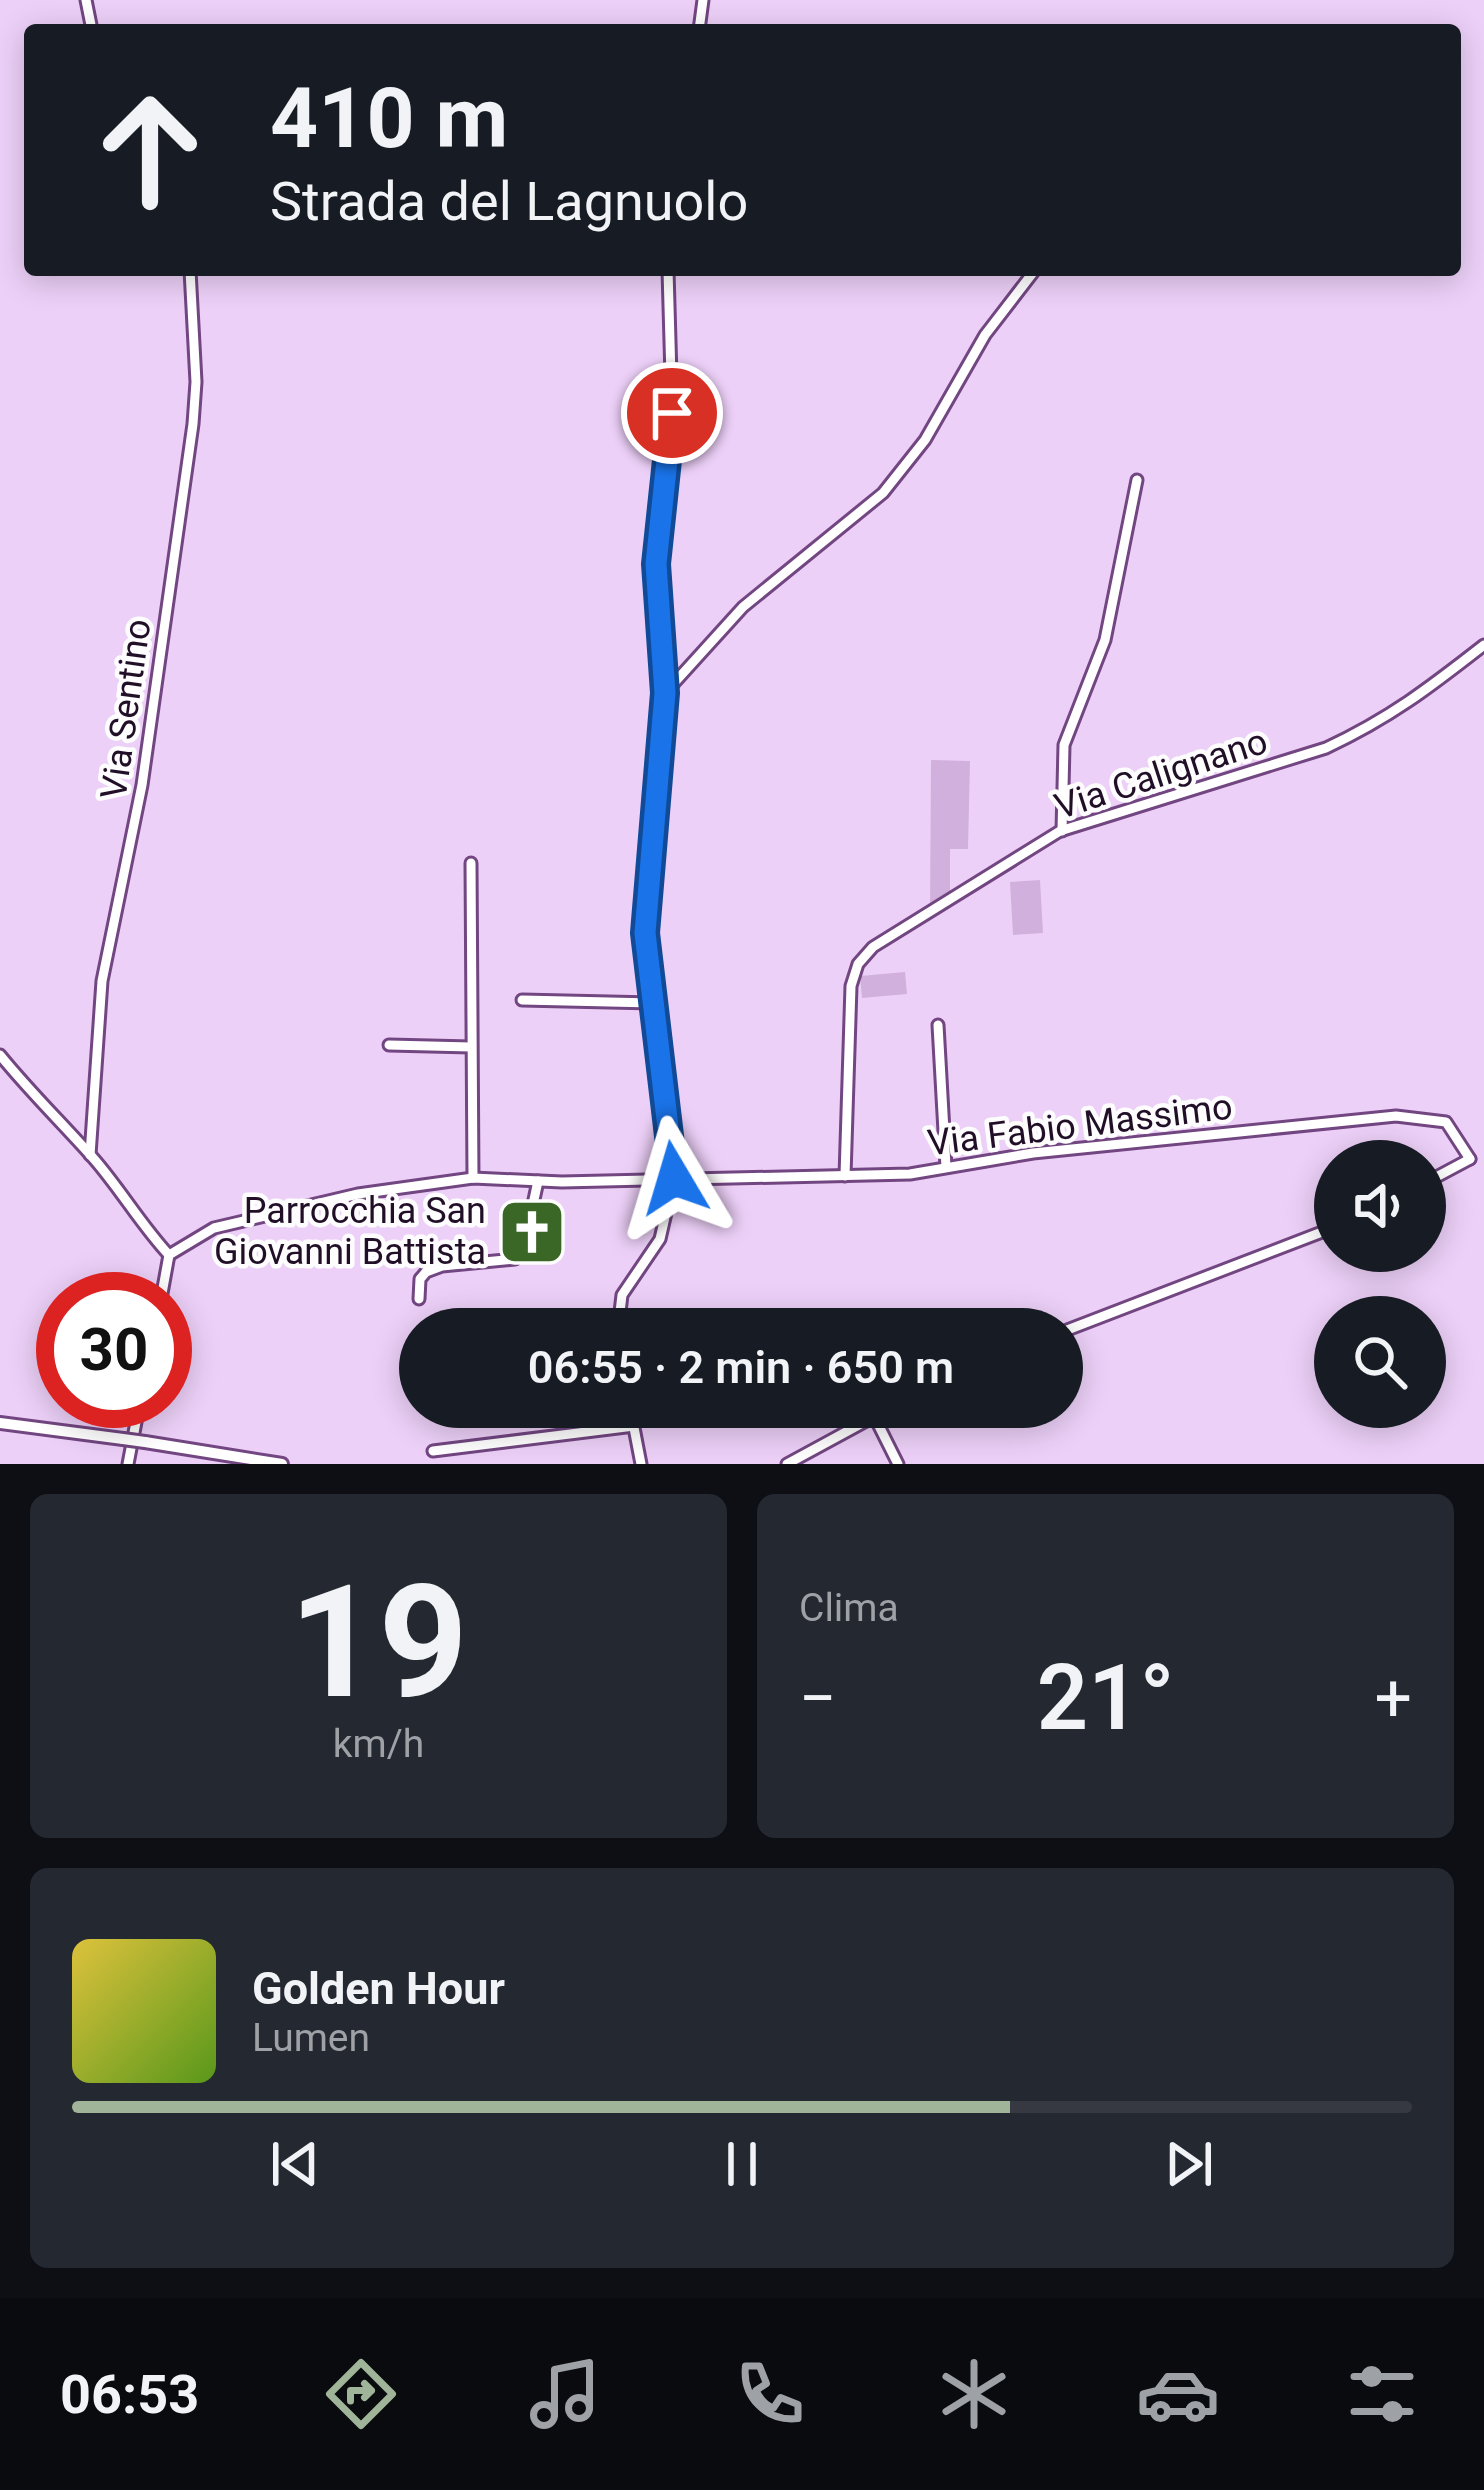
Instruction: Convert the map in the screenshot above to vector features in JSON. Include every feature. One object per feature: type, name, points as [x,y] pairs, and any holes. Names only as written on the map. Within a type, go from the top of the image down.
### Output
[{"type":"main road","points":[[0,1423],[281,1464]]},
{"type":"street","name":"Via Sentino","points":[[91,1155],[102,981],[142,785],[194,424],[190,276]]},
{"type":"street","points":[[620,1308],[622,1295],[660,1239],[674,1178],[645,933],[665,693],[656,564],[672,413],[668,276]]},
{"type":"street","points":[[665,693],[743,607],[883,494],[925,440],[985,335],[1030,276]]},
{"type":"street","points":[[1062,831],[1064,745],[1105,640],[1137,480]]},
{"type":"street","name":"Via Calignano","points":[[845,1176],[850,986],[857,964],[872,947],[1062,831],[1326,748],[1400,710],[1484,645]]},
{"type":"street","points":[[471,863],[473,1178]]},
{"type":"street","points":[[522,1000],[652,1003]]},
{"type":"street","points":[[938,1025],[946,1167]]},
{"type":"street","points":[[389,1045],[471,1048]]},
{"type":"street","points":[[0,1055],[91,1155],[170,1255],[167,1272]]},
{"type":"street","name":"Via Fabio Massimo","points":[[170,1255],[214,1228],[266,1214],[358,1194],[473,1178],[910,1174],[1033,1153],[1396,1116],[1446,1122],[1470,1159]]},
{"type":"street","points":[[1446,1172],[1470,1159],[1484,1160]]},
{"type":"street","points":[[419,1300],[420,1279],[432,1268],[515,1259],[526,1237],[538,1181]]},
{"type":"street","points":[[1083,1324],[1314,1235]]},
{"type":"street","points":[[128,1464],[135,1428]]},
{"type":"street","points":[[433,1450],[617,1428]]},
{"type":"street","points":[[634,1428],[641,1464]]},
{"type":"street","points":[[787,1464],[802,1461],[855,1428]]},
{"type":"street","points":[[880,1428],[898,1464]]},
{"type":"shaded area","points":[[931,760],[970,761],[968,849],[950,849],[950,899],[930,911]]},
{"type":"shaded area","points":[[1040,880],[1043,933],[1013,935],[1010,882]]},
{"type":"shaded area","points":[[905,972],[907,994],[862,998],[860,976]]},
{"type":"place","name":"Parrocchia San Giovanni Battista","points":[[532,1232]]},
{"type":"route","points":[[672,413],[656,564],[665,693],[645,933],[674,1178]]}]
